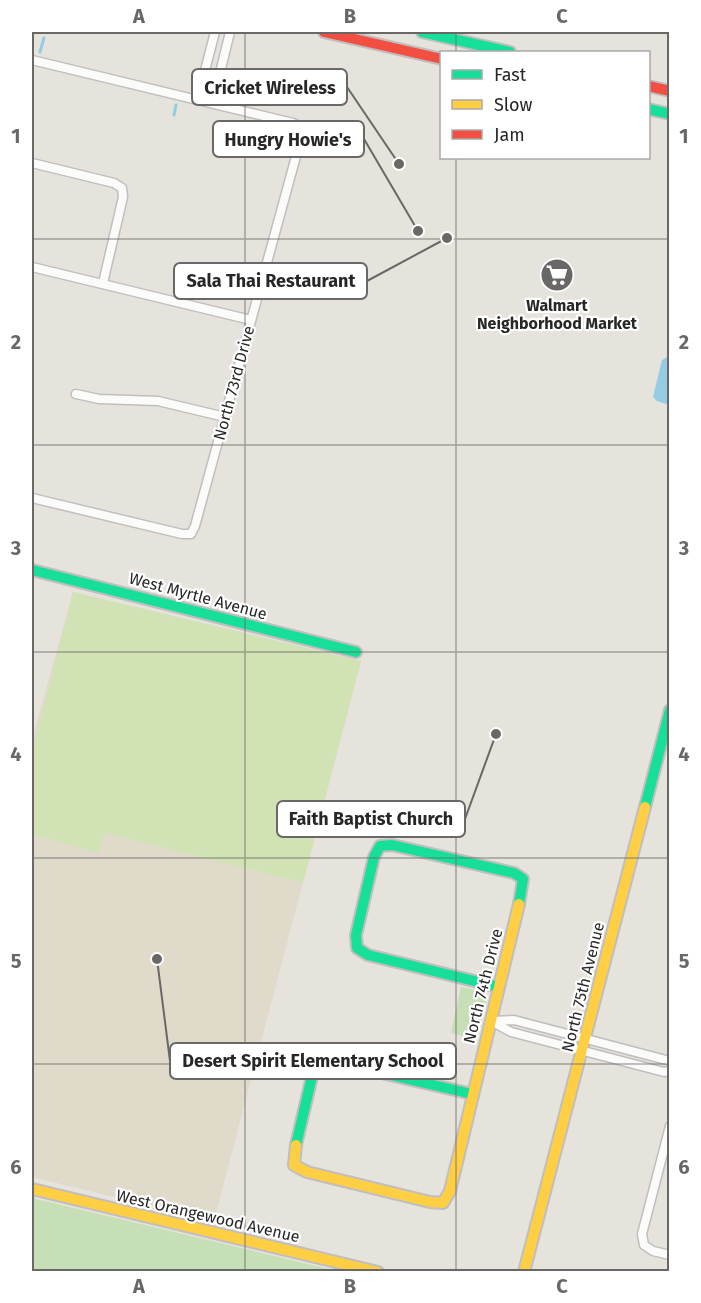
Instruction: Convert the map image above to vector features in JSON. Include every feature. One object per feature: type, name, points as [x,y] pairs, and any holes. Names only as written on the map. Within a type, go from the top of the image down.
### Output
[{"type":"street","points":[[206,102],[204,78],[215,32]]},
{"type":"street","points":[[206,102],[218,81],[230,32]]},
{"type":"street","points":[[324,32],[440,59]]},
{"type":"street","points":[[422,32],[506,51]]},
{"type":"street","points":[[32,60],[206,102]]},
{"type":"street","points":[[650,86],[669,91]]},
{"type":"street","name":"North 73rd Drive","points":[[32,498],[183,534],[191,534],[195,526],[301,138],[301,128],[293,123],[206,102]]},
{"type":"street","points":[[650,109],[669,114]]},
{"type":"street","points":[[32,163],[114,183],[122,188],[123,197],[103,284]]},
{"type":"street","points":[[32,267],[252,320]]},
{"type":"street","points":[[76,394],[99,399],[158,401],[225,417]]},
{"type":"street","name":"West Myrtle Avenue","points":[[32,570],[356,652]]},
{"type":"street","name":"North 75th Avenue","points":[[524,1272],[667,726],[669,710]]},
{"type":"street","name":"North 74th Drive","points":[[472,1094],[330,1061],[318,1063],[313,1072],[294,1154],[294,1165],[307,1172],[429,1202],[443,1203],[450,1191],[472,1094],[491,1021],[522,890],[523,879],[514,873],[393,845],[380,846],[374,857],[358,924],[357,948],[368,955],[499,987]]},
{"type":"street","points":[[491,1021],[514,1020],[669,1061]]},
{"type":"street","points":[[491,1021],[520,1034],[664,1072],[669,1071]]},
{"type":"street","points":[[520,1034],[523,1023]]},
{"type":"street","points":[[669,1127],[642,1234],[644,1245],[654,1251],[669,1255]]},
{"type":"street","name":"West Orangewood Avenue","points":[[32,1189],[378,1272]]},
{"type":"shaded area","points":[[73,592],[361,661],[214,1221],[32,1177],[32,740]]},
{"type":"green space","points":[[73,592],[361,661],[303,883],[105,833],[99,853],[32,834],[32,753]]},
{"type":"green space","points":[[461,987],[479,991],[486,1002],[477,1039],[451,1033]]},
{"type":"green space","points":[[32,1198],[337,1271],[32,1271]]},
{"type":"water","points":[[670,356],[669,405],[653,397],[662,360]]},
{"type":"waterway","points":[[40,52],[44,38]]},
{"type":"waterway","points":[[174,115],[176,105]]},
{"type":"traffic: fast","points":[[422,32],[506,51]]},
{"type":"traffic: fast","points":[[650,109],[670,114]]},
{"type":"traffic: fast","points":[[32,570],[356,652]]},
{"type":"traffic: fast","points":[[645,807],[670,710]]},
{"type":"traffic: fast","points":[[499,987],[368,955],[357,948],[356,935],[374,857],[380,846],[392,845],[514,873],[523,879],[519,904]]},
{"type":"traffic: fast","points":[[296,1145],[313,1072],[318,1063],[330,1061],[472,1094]]},
{"type":"traffic: slow","points":[[524,1272],[645,807]]},
{"type":"traffic: slow","points":[[296,1145],[294,1165],[307,1172],[430,1202],[443,1203],[450,1191],[519,904]]},
{"type":"traffic: slow","points":[[32,1189],[378,1272]]},
{"type":"traffic: jam","points":[[324,32],[440,59]]},
{"type":"traffic: jam","points":[[650,86],[670,91]]},
{"type":"place","name":"Cricket Wireless","points":[[399,164]]},
{"type":"place","name":"Hungry Howie's","points":[[418,231]]},
{"type":"place","name":"Sala Thai Restaurant","points":[[447,238]]},
{"type":"place","name":"Walmart Neighborhood Market","points":[[557,275]]},
{"type":"place","name":"Faith Baptist Church","points":[[496,734]]},
{"type":"place","name":"Desert Spirit Elementary School","points":[[157,959]]}]
